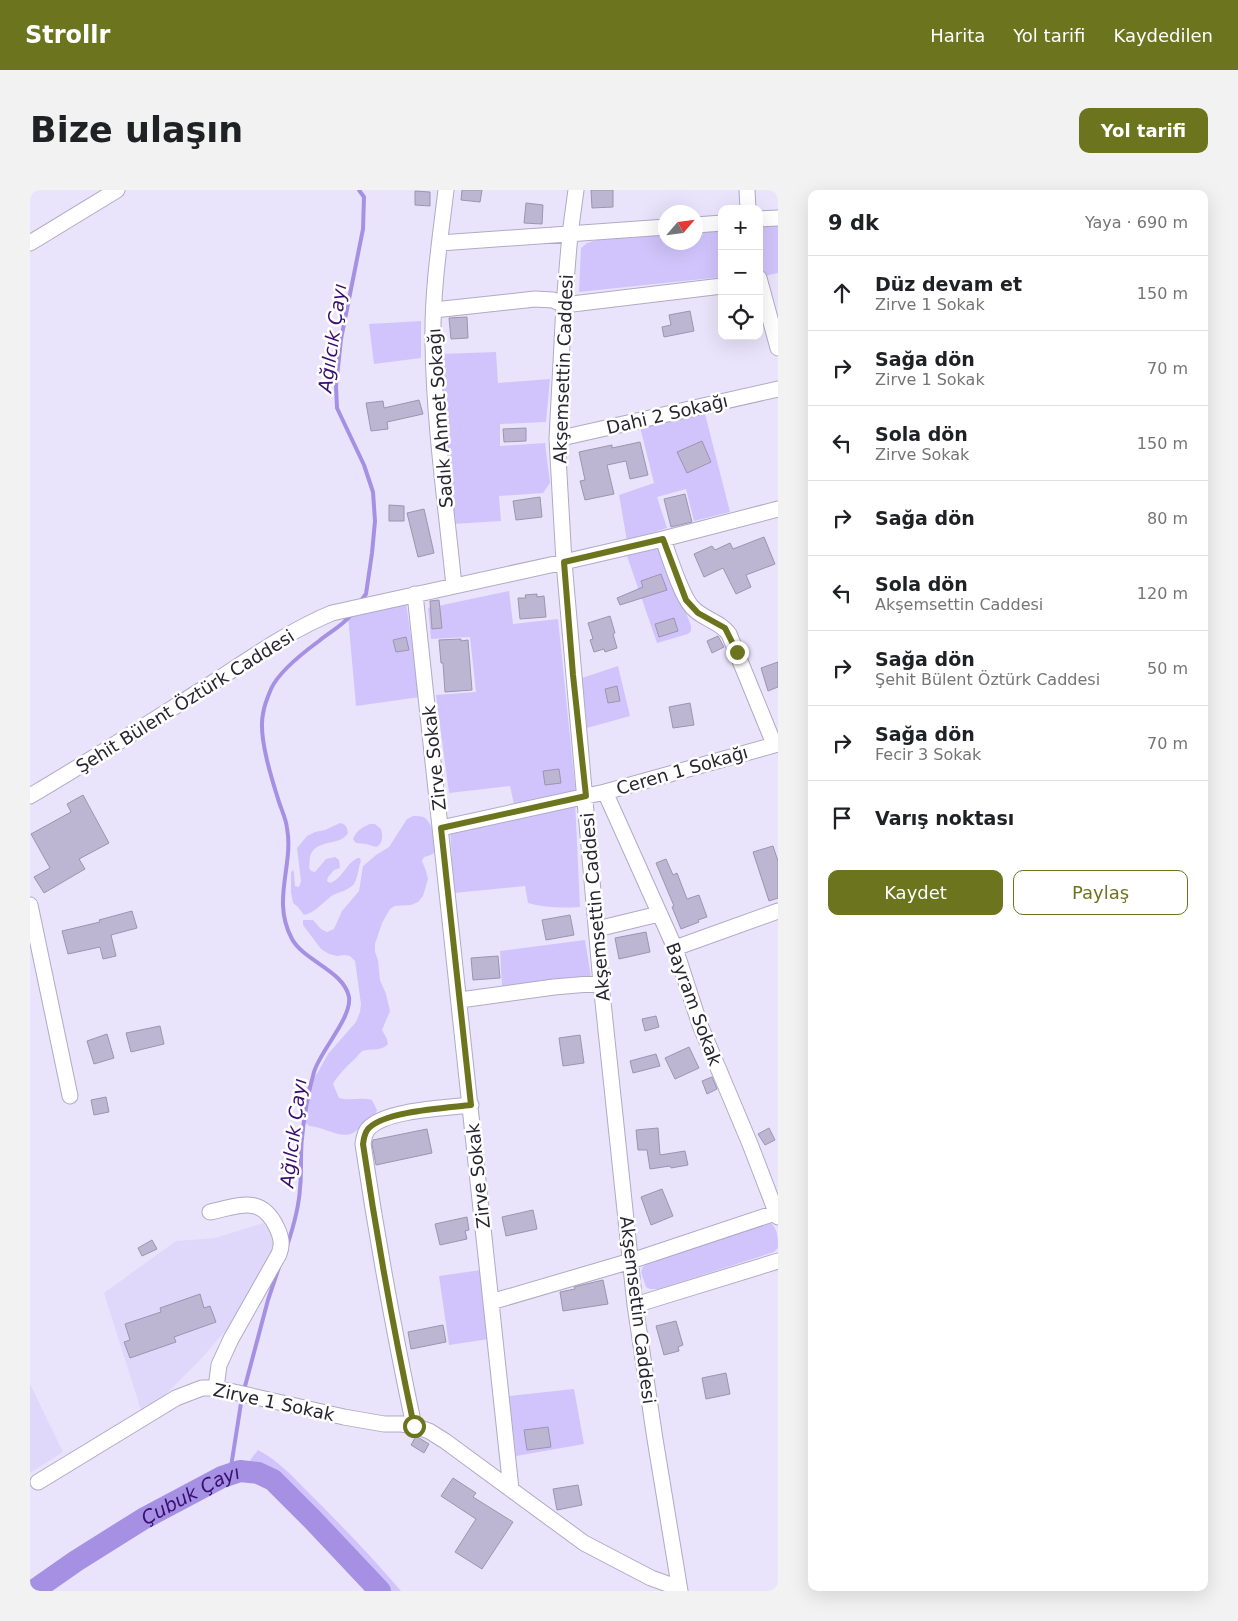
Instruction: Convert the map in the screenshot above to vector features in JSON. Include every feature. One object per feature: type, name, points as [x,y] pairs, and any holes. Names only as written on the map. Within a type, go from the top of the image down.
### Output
[{"type":"street","points":[[30,243],[117,190]]},
{"type":"street","name":"Sadık Ahmet Sokağı","points":[[446,190],[434,310],[433,341],[435,398],[454,586]]},
{"type":"street","name":"Akşemsettin Caddesi","points":[[576,190],[564,305],[557,439],[564,562],[601,982],[635,1305],[680,1589]]},
{"type":"street","points":[[747,190],[748,205]]},
{"type":"street","points":[[763,220],[778,218]]},
{"type":"street","points":[[703,223],[718,222]]},
{"type":"street","points":[[440,243],[658,228]]},
{"type":"street","points":[[434,310],[535,300],[553,300],[564,305],[718,286]]},
{"type":"street","points":[[763,292],[778,348]]},
{"type":"street","name":"Dahi 2 Sokağı","points":[[557,439],[778,390]]},
{"type":"street","points":[[415,594],[663,539],[778,509]]},
{"type":"street","points":[[663,539],[686,600],[698,613],[725,628],[729,634],[776,744]]},
{"type":"street","name":"Şehit Bülent Öztürk Caddesi","points":[[30,796],[77,769],[311,622],[342,610],[415,594]]},
{"type":"street","name":"Zirve Sokak","points":[[415,594],[511,1489]]},
{"type":"street","name":"Ceren 1 Sokağı","points":[[441,828],[605,792],[776,744]]},
{"type":"street","name":"Bayram Sokak","points":[[605,792],[675,948],[700,1025],[777,1214]]},
{"type":"street","points":[[30,906],[70,1096]]},
{"type":"street","points":[[675,948],[778,911]]},
{"type":"street","points":[[597,929],[659,914]]},
{"type":"street","points":[[460,1000],[601,982]]},
{"type":"street","points":[[414,1426],[394,1330],[375,1223],[363,1144],[364,1134],[369,1128],[385,1118],[400,1114],[471,1105]]},
{"type":"street","points":[[210,1212],[250,1204],[257,1206],[270,1215],[280,1233],[281,1240],[278,1254],[231,1339],[219,1365],[216,1388]]},
{"type":"street","points":[[491,1302],[631,1261],[777,1214]]},
{"type":"street","points":[[635,1305],[778,1261]]},
{"type":"street","name":"Zirve 1 Sokak","points":[[38,1482],[176,1398],[202,1388],[216,1388],[344,1417],[384,1424],[402,1424],[429,1431],[584,1543],[651,1578],[680,1589]]},
{"type":"shaded area","points":[[778,225],[778,273],[764,276],[763,269],[763,227]]},
{"type":"shaded area","points":[[718,230],[718,277],[579,292],[581,248],[587,243],[597,240],[658,235],[658,250],[703,250],[703,231]]},
{"type":"shaded area","points":[[421,321],[421,358],[374,364],[369,324]]},
{"type":"shaded area","points":[[496,352],[498,383],[550,379],[546,422],[500,424],[500,446],[545,443],[550,483],[543,493],[499,496],[501,521],[453,524],[444,430],[440,354]]},
{"type":"shaded area","points":[[703,406],[730,512],[694,521],[686,489],[657,497],[667,528],[627,541],[619,495],[654,483],[638,419]]},
{"type":"shaded area","points":[[656,546],[662,548],[691,626],[691,631],[688,634],[657,643],[626,553]]},
{"type":"shaded area","points":[[509,591],[513,624],[558,619],[576,796],[515,809],[510,786],[449,793],[436,695],[476,692],[470,637],[431,639],[428,608]]},
{"type":"shaded area","points":[[406,603],[420,697],[356,706],[348,616]]},
{"type":"shaded area","points":[[618,666],[630,716],[587,728],[582,678]]},
{"type":"shaded area","points":[[575,800],[580,907],[541,906],[528,903],[525,886],[454,893],[450,828]]},
{"type":"shaded area","points":[[413,816],[425,818],[428,821],[434,834],[436,849],[434,853],[424,857],[422,861],[428,879],[423,896],[418,902],[411,905],[395,906],[390,909],[382,923],[375,944],[380,980],[390,1011],[382,1030],[388,1044],[379,1049],[362,1051],[333,1084],[339,1098],[372,1100],[377,1110],[372,1118],[351,1134],[335,1133],[309,1126],[300,1118],[304,1091],[328,1054],[356,1022],[361,1004],[355,961],[350,956],[337,956],[321,949],[303,925],[303,920],[313,920],[321,929],[327,932],[334,929],[342,911],[359,891],[363,866],[389,847],[407,819]]},
{"type":"shaded area","points":[[340,823],[346,826],[348,833],[340,840],[320,845],[316,848],[310,855],[309,868],[315,872],[326,859],[335,857],[339,860],[340,868],[334,870],[328,877],[327,881],[330,883],[338,878],[349,864],[360,858],[361,861],[355,882],[350,888],[333,895],[316,909],[304,915],[293,903],[291,892],[291,872],[293,870],[295,886],[299,887],[301,881],[297,848],[307,836]]},
{"type":"shaded area","points":[[375,824],[381,829],[382,840],[376,847],[356,843],[353,839],[364,826]]},
{"type":"shaded area","points":[[585,940],[591,977],[502,987],[500,951]]},
{"type":"shaded area","points":[[770,1222],[775,1228],[778,1237],[778,1248],[774,1252],[659,1289],[646,1287],[641,1272],[648,1263]]},
{"type":"shaded area","points":[[263,1223],[278,1242],[240,1314],[200,1360],[160,1400],[141,1410],[104,1293],[176,1241],[215,1238]]},
{"type":"shaded area","points":[[481,1270],[489,1339],[449,1345],[439,1276]]},
{"type":"shaded area","points":[[30,1384],[63,1452],[30,1473]]},
{"type":"shaded area","points":[[574,1389],[584,1444],[516,1456],[509,1396]]},
{"type":"shaded area","points":[[258,1450],[279,1464],[292,1476],[357,1542],[401,1591],[365,1591],[281,1500],[269,1490],[264,1486],[248,1481],[232,1484]]},
{"type":"building","points":[[462,190],[482,190],[480,202],[461,200]]},
{"type":"building","points":[[591,190],[613,190],[613,207],[592,208]]},
{"type":"building","points":[[415,191],[430,192],[430,206],[415,205]]},
{"type":"building","points":[[526,203],[543,205],[542,224],[524,223]]},
{"type":"building","points":[[690,311],[694,331],[664,337],[662,327],[671,325],[669,315]]},
{"type":"building","points":[[467,317],[468,338],[451,339],[449,318]]},
{"type":"building","points":[[419,400],[423,414],[387,422],[388,429],[371,431],[366,403],[383,401],[384,408]]},
{"type":"building","points":[[526,428],[526,441],[504,442],[503,429]]},
{"type":"building","points":[[702,441],[711,462],[687,473],[677,452]]},
{"type":"building","points":[[640,442],[648,475],[630,479],[626,461],[607,465],[614,494],[585,500],[580,481],[585,480],[579,452],[612,445],[612,448]]},
{"type":"building","points":[[685,494],[692,522],[671,527],[664,499]]},
{"type":"building","points":[[540,497],[542,517],[516,520],[513,501]]},
{"type":"building","points":[[389,505],[404,506],[404,521],[389,521]]},
{"type":"building","points":[[424,509],[434,553],[418,557],[407,513]]},
{"type":"building","points":[[764,537],[775,564],[746,575],[751,587],[736,594],[723,568],[704,577],[694,554],[712,546],[715,550],[730,543],[733,549]]},
{"type":"building","points":[[661,574],[667,590],[620,605],[617,598],[643,587],[641,581]]},
{"type":"building","points":[[537,594],[537,597],[544,596],[546,617],[520,619],[518,598],[526,598],[525,595]]},
{"type":"building","points":[[439,600],[442,628],[432,629],[430,601]]},
{"type":"building","points":[[610,616],[617,648],[605,652],[604,649],[594,652],[590,640],[593,639],[588,623]]},
{"type":"building","points":[[674,618],[678,631],[659,637],[655,624]]},
{"type":"building","points":[[718,636],[724,647],[712,653],[707,641]]},
{"type":"building","points":[[406,637],[409,650],[396,652],[393,640]]},
{"type":"building","points":[[461,639],[461,641],[468,640],[472,690],[445,692],[439,640]]},
{"type":"building","points":[[778,662],[778,687],[768,691],[761,668]]},
{"type":"building","points":[[617,686],[620,701],[608,703],[605,689]]},
{"type":"building","points":[[690,703],[694,725],[673,728],[669,707]]},
{"type":"building","points":[[559,769],[561,783],[545,785],[543,771]]},
{"type":"building","points":[[83,795],[109,843],[79,859],[85,869],[44,893],[34,877],[50,868],[31,834],[71,812],[67,804]]},
{"type":"building","points":[[773,846],[778,861],[778,898],[769,901],[753,852]]},
{"type":"building","points":[[666,859],[673,875],[677,873],[687,899],[699,895],[707,917],[681,929],[672,907],[674,906],[656,863]]},
{"type":"building","points":[[132,911],[137,928],[111,935],[116,956],[103,959],[100,947],[68,954],[62,931],[100,922],[99,920]]},
{"type":"building","points":[[570,915],[574,935],[546,940],[542,920]]},
{"type":"building","points":[[646,932],[650,952],[619,959],[615,938]]},
{"type":"building","points":[[498,956],[500,978],[473,980],[471,958]]},
{"type":"building","points":[[656,1016],[659,1027],[645,1031],[642,1019]]},
{"type":"building","points":[[160,1026],[164,1044],[131,1052],[126,1033]]},
{"type":"building","points":[[107,1034],[114,1058],[94,1064],[87,1041]]},
{"type":"building","points":[[580,1035],[584,1063],[563,1066],[559,1038]]},
{"type":"building","points":[[689,1047],[699,1068],[675,1079],[665,1058]]},
{"type":"building","points":[[656,1054],[660,1066],[633,1073],[630,1061]]},
{"type":"building","points":[[712,1077],[717,1089],[707,1094],[702,1081]]},
{"type":"building","points":[[106,1097],[109,1112],[94,1115],[91,1100]]},
{"type":"building","points":[[658,1128],[660,1155],[685,1151],[688,1165],[650,1169],[647,1150],[638,1150],[636,1130]]},
{"type":"building","points":[[769,1128],[775,1140],[765,1145],[758,1134]]},
{"type":"building","points":[[427,1129],[432,1153],[376,1165],[373,1140]]},
{"type":"building","points":[[662,1189],[673,1216],[651,1225],[641,1197]]},
{"type":"building","points":[[533,1210],[537,1229],[506,1236],[502,1217]]},
{"type":"building","points":[[467,1217],[469,1230],[465,1231],[467,1239],[440,1245],[435,1224]]},
{"type":"building","points":[[152,1240],[157,1249],[142,1256],[138,1248]]},
{"type":"building","points":[[603,1280],[608,1304],[563,1311],[560,1292]]},
{"type":"building","points":[[200,1294],[204,1308],[210,1306],[216,1322],[174,1337],[176,1342],[130,1358],[124,1342],[130,1340],[125,1324],[161,1312],[160,1308]]},
{"type":"building","points":[[676,1321],[683,1345],[678,1347],[679,1351],[664,1355],[656,1326]]},
{"type":"building","points":[[443,1325],[446,1342],[411,1349],[408,1332]]},
{"type":"building","points":[[726,1373],[730,1394],[706,1399],[702,1378]]},
{"type":"building","points":[[548,1427],[551,1447],[527,1450],[524,1430]]},
{"type":"building","points":[[416,1436],[429,1444],[424,1453],[411,1445]]},
{"type":"building","points":[[453,1478],[476,1493],[473,1497],[513,1522],[482,1569],[455,1552],[476,1519],[441,1496]]},
{"type":"building","points":[[578,1485],[582,1505],[557,1510],[553,1489]]},
{"type":"waterway","name":"Ağılcık Çayı","points":[[359,190],[364,197],[363,229],[341,339],[336,386],[337,408],[364,465],[373,492],[375,521],[372,553],[366,594],[359,603]]},
{"type":"waterway","name":"Ağılcık Çayı","points":[[287,1246],[298,1203],[301,1182],[303,1130],[312,1080],[322,1054],[346,1015],[349,997],[346,988],[340,980],[298,947],[286,925],[283,897],[288,856],[287,828],[264,746],[262,723],[267,698],[280,675],[299,656],[340,626],[351,615]]},
{"type":"waterway","name":"Ağılcık Çayı","points":[[244,1390],[268,1300],[279,1267]]},
{"type":"waterway","name":"Ağılcık Çayı","points":[[230,1473],[242,1397]]},
{"type":"waterway","name":"Çubuk Çayı","points":[[33,1591],[76,1561],[143,1519],[222,1477],[240,1471],[258,1473],[273,1480],[380,1591]]},
{"type":"route","points":[[414,1426],[394,1330],[363,1144],[364,1134],[369,1128],[385,1118],[400,1114],[471,1105],[441,828],[586,796],[573,675],[564,562],[663,539],[686,600],[698,613],[725,628],[737,652]]}]
